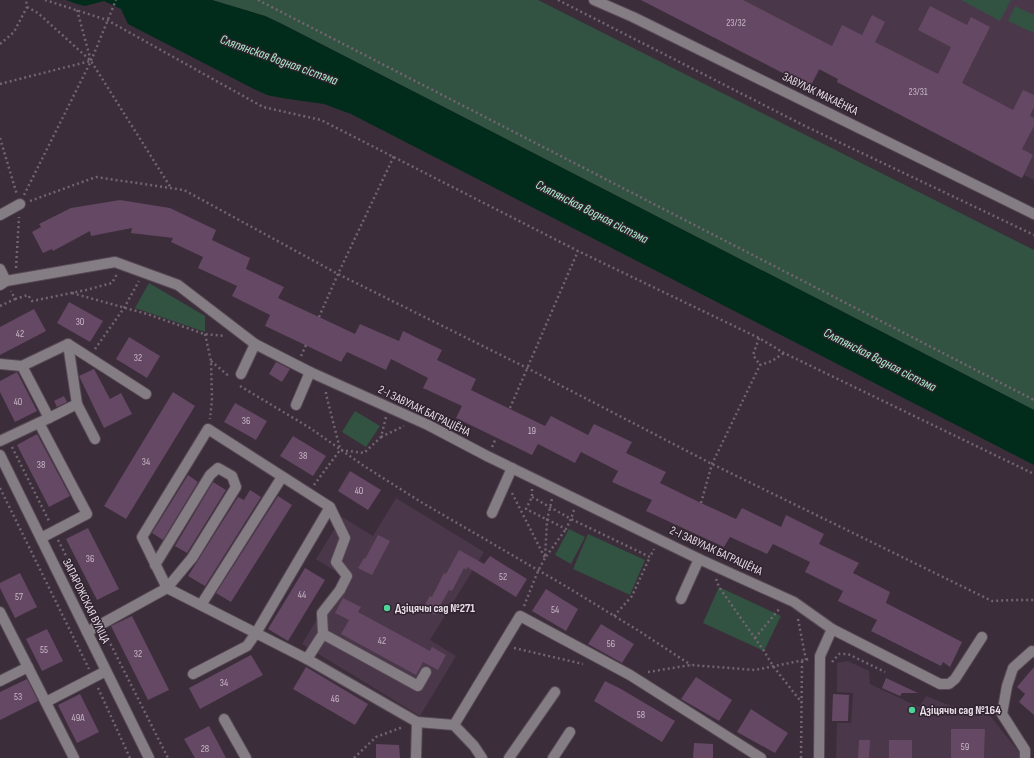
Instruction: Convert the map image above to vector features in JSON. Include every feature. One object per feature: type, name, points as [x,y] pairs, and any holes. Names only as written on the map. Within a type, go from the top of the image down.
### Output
[{"type":"street","name":"ЗАВУЛАК МАКАЁНКА","points":[[594,0],[633,17],[1034,214]]},
{"type":"street","points":[[0,215],[20,204]]},
{"type":"street","name":"2-І ЗАВУЛАК БАГРАЦІЁНА","points":[[3,283],[115,262],[178,285],[255,344],[329,381],[417,420],[699,559],[790,600],[832,629],[940,684],[949,684],[955,678],[982,637]]},
{"type":"street","points":[[0,269],[3,283]]},
{"type":"street","points":[[68,344],[146,394]]},
{"type":"street","points":[[0,364],[22,366],[68,344]]},
{"type":"street","points":[[68,344],[77,404],[95,439]]},
{"type":"street","points":[[241,374],[255,344]]},
{"type":"street","points":[[22,366],[49,418]]},
{"type":"street","points":[[296,405],[310,372]]},
{"type":"street","points":[[4,439],[77,404]]},
{"type":"street","points":[[39,423],[87,514],[41,538]]},
{"type":"street","points":[[307,659],[323,634],[322,613],[340,590],[347,576],[336,562],[345,538],[330,507],[208,429],[142,537],[167,588],[307,659],[417,722],[454,725],[474,746],[482,758]]},
{"type":"street","name":"ЗАПАРОЖСКАЯ ВУЛІЦА","points":[[0,455],[149,758]]},
{"type":"street","points":[[87,632],[167,588],[192,558],[236,487],[232,476],[218,468],[210,475],[155,565]]},
{"type":"street","points":[[492,513],[512,468]]},
{"type":"street","points":[[201,605],[282,477]]},
{"type":"street","points":[[193,674],[247,646],[330,507]]},
{"type":"street","points":[[681,599],[699,559]]},
{"type":"street","points":[[0,614],[74,758]]},
{"type":"street","points":[[454,725],[520,616],[630,675],[761,758]]},
{"type":"street","points":[[819,758],[820,656],[832,629]]},
{"type":"street","points":[[323,634],[418,686],[426,672]]},
{"type":"street","points":[[1025,758],[1025,750],[1002,714],[1007,686],[1013,668],[1034,652]]},
{"type":"street","points":[[0,681],[28,666]]},
{"type":"street","points":[[46,702],[106,671]]},
{"type":"street","points":[[509,758],[555,692]]},
{"type":"street","points":[[224,719],[246,758]]},
{"type":"street","points":[[416,758],[417,722]]},
{"type":"street","points":[[553,758],[570,732]]},
{"type":"path","points":[[0,44],[14,32],[27,7],[26,0]]},
{"type":"path","points":[[45,0],[107,20],[263,107],[321,120],[578,251],[759,338],[784,353],[1034,474]]},
{"type":"path","points":[[20,204],[91,61],[116,0]]},
{"type":"path","points":[[258,0],[1034,400]]},
{"type":"path","points":[[558,0],[805,126],[1034,235]]},
{"type":"path","points":[[27,7],[38,13],[91,61],[171,188]]},
{"type":"path","points":[[77,10],[91,61]]},
{"type":"path","points":[[0,84],[91,61]]},
{"type":"path","points":[[0,138],[20,204],[16,274]]},
{"type":"path","points":[[319,317],[394,156]]},
{"type":"path","points":[[20,204],[96,177],[184,190],[338,274],[527,368],[712,464],[992,602],[1034,600]]},
{"type":"path","points":[[510,408],[578,251]]},
{"type":"path","points":[[0,306],[28,295],[32,301],[112,283],[117,274],[123,274]]},
{"type":"path","points":[[90,358],[124,308],[142,276]]},
{"type":"path","points":[[3,283],[15,299]]},
{"type":"path","points":[[72,293],[180,325],[204,334],[228,336],[223,330]]},
{"type":"path","points":[[204,334],[211,361],[212,399],[208,429]]},
{"type":"path","points":[[759,338],[753,355],[760,365]]},
{"type":"path","points":[[760,365],[772,362],[784,353]]},
{"type":"path","points":[[211,361],[241,387],[310,428],[364,466],[421,502],[614,616],[691,665]]},
{"type":"path","points":[[701,503],[712,464],[760,365]]},
{"type":"path","points":[[329,381],[326,394],[340,450]]},
{"type":"path","points":[[381,438],[389,408]]},
{"type":"path","points":[[340,450],[364,453],[381,438],[417,420]]},
{"type":"path","points":[[4,439],[54,532],[168,758]]},
{"type":"path","points":[[308,493],[340,450]]},
{"type":"path","points":[[506,481],[545,558]]},
{"type":"path","points":[[0,488],[93,677],[130,758]]},
{"type":"path","points":[[545,558],[547,520],[554,488]]},
{"type":"path","points":[[566,529],[526,508],[532,497],[571,519],[650,557]]},
{"type":"path","points":[[520,616],[538,570],[566,529],[571,519]]},
{"type":"path","points":[[614,616],[632,596],[658,539]]},
{"type":"path","points":[[710,564],[719,587],[773,666],[802,703]]},
{"type":"path","points":[[755,638],[790,600]]},
{"type":"path","points":[[790,600],[806,660]]},
{"type":"path","points":[[498,651],[514,648],[583,664]]},
{"type":"path","points":[[832,668],[832,661],[840,654],[848,654],[885,672]]},
{"type":"path","points":[[630,675],[691,665],[755,670],[820,656]]},
{"type":"path","points":[[801,758],[802,660]]},
{"type":"path","points":[[354,758],[376,738],[417,722]]},
{"type":"shaded area","points":[[212,0],[538,0],[1034,250],[1034,410],[284,25],[265,16]]},
{"type":"shaded area","points":[[641,0],[1034,0],[1034,180],[1024,175],[1019,182],[1021,178],[837,82],[838,79],[820,70],[810,87]]},
{"type":"shaded area","points":[[961,0],[1011,0],[1000,21]]},
{"type":"shaded area","points":[[1015,6],[1034,15],[1034,33],[1008,21]]},
{"type":"shaded area","points":[[149,283],[205,316],[205,332],[135,308]]},
{"type":"shaded area","points":[[355,411],[380,426],[366,447],[342,432]]},
{"type":"shaded area","name":"Дзіцячы сад №271","points":[[396,498],[484,552],[430,640],[456,656],[420,716],[302,644],[343,576],[316,559],[342,517],[373,536]]},
{"type":"shaded area","points":[[569,529],[585,537],[571,564],[555,555]]},
{"type":"shaded area","points":[[588,534],[645,560],[630,595],[573,569]]},
{"type":"shaded area","points":[[719,587],[781,616],[764,651],[703,623]]},
{"type":"shaded area","name":"Дзіцячы сад №164","points":[[848,661],[869,671],[870,684],[919,707],[926,696],[951,706],[988,713],[1019,752],[1019,758],[836,758],[837,723],[851,723],[853,693],[837,692],[837,663]]},
{"type":"water","name":"Сляпянская водная сістэма","points":[[66,0],[212,0],[265,16],[284,25],[1034,410],[1034,465],[351,114],[324,104],[267,95],[128,24],[121,9],[104,1],[85,6]]},
{"type":"building","points":[[641,0],[743,0],[832,46],[842,25],[862,35],[872,15],[885,22],[875,42],[938,74],[951,47],[918,30],[930,6],[967,25],[971,17],[990,27],[962,83],[1013,110],[1023,90],[1034,95],[1034,107],[1030,116],[1034,118],[1034,126],[1022,149],[1033,155],[1022,178],[837,82],[838,79],[819,69],[810,87]]},
{"type":"building","points":[[120,200],[170,208],[216,230],[212,240],[250,258],[246,269],[284,287],[278,298],[355,334],[360,324],[399,341],[403,331],[442,350],[437,360],[476,379],[471,390],[545,426],[551,416],[588,435],[594,424],[632,442],[626,453],[666,472],[660,483],[701,503],[736,519],[742,508],[781,527],[786,515],[824,534],[819,544],[859,563],[853,573],[890,592],[886,603],[962,642],[950,667],[943,662],[941,666],[871,631],[877,620],[838,601],[843,591],[805,572],[810,562],[773,544],[767,554],[730,537],[724,547],[646,511],[652,500],[612,482],[618,471],[581,452],[575,463],[538,444],[532,455],[456,418],[462,406],[423,388],[428,378],[391,359],[386,370],[347,352],[341,362],[265,326],[270,315],[232,296],[237,286],[198,268],[203,257],[171,242],[173,238],[131,233],[132,228],[91,236],[90,231],[53,251],[52,249],[43,253],[32,232],[41,227],[39,224],[71,208]]},
{"type":"building","points":[[69,302],[103,321],[90,342],[57,323]]},
{"type":"building","points":[[34,309],[46,331],[0,355],[0,327]]},
{"type":"building","points":[[129,337],[160,356],[147,378],[116,359]]},
{"type":"building","points":[[276,362],[290,369],[282,382],[269,374]]},
{"type":"building","points":[[94,369],[110,399],[121,393],[132,414],[104,428],[79,376]]},
{"type":"building","points":[[17,372],[37,411],[15,422],[0,392],[0,381]]},
{"type":"building","points":[[173,392],[195,406],[126,519],[104,506]]},
{"type":"building","points":[[64,396],[67,402],[57,407],[54,401]]},
{"type":"building","points":[[235,403],[267,421],[256,440],[224,422]]},
{"type":"building","points":[[37,434],[70,496],[49,507],[17,445]]},
{"type":"building","points":[[293,436],[326,456],[313,476],[280,456]]},
{"type":"building","points":[[350,471],[381,490],[368,510],[338,491]]},
{"type":"building","points":[[188,475],[198,482],[163,540],[152,533]]},
{"type":"building","points":[[213,482],[226,490],[187,553],[175,546]]},
{"type":"building","points":[[250,490],[261,497],[205,586],[188,576],[238,497],[244,500]]},
{"type":"building","points":[[278,496],[292,505],[231,602],[216,593]]},
{"type":"building","points":[[88,528],[119,589],[97,600],[66,539]]},
{"type":"building","points":[[378,535],[390,541],[372,575],[358,568],[364,558],[365,559]]},
{"type":"building","points":[[459,550],[484,564],[490,556],[527,579],[516,597],[467,567],[466,570],[464,568],[452,591],[449,590],[435,615],[423,608],[430,596],[432,597],[444,573],[446,574]]},
{"type":"building","points":[[305,568],[325,580],[288,641],[268,629]]},
{"type":"building","points":[[20,573],[37,607],[15,618],[0,588],[0,583]]},
{"type":"building","points":[[546,589],[578,609],[566,631],[532,611]]},
{"type":"building","points":[[343,598],[361,607],[358,612],[430,651],[432,647],[446,655],[438,670],[423,662],[416,675],[341,634],[349,620],[335,613]]},
{"type":"building","points":[[132,616],[169,690],[148,700],[111,626]]},
{"type":"building","points":[[601,624],[634,644],[622,663],[588,644]]},
{"type":"building","points":[[47,629],[63,661],[42,671],[26,639]]},
{"type":"building","points":[[251,655],[263,675],[200,709],[189,688]]},
{"type":"building","points":[[306,667],[368,704],[355,725],[293,689]]},
{"type":"building","points":[[1034,667],[1034,715],[1019,702],[1025,694],[1017,687]]},
{"type":"building","points":[[696,677],[732,700],[719,721],[681,699]]},
{"type":"building","points":[[886,678],[918,693],[902,693],[900,696],[882,688]]},
{"type":"building","points":[[27,679],[38,701],[0,720],[0,692]]},
{"type":"building","points":[[605,681],[675,721],[662,742],[594,701]]},
{"type":"building","points":[[80,694],[99,732],[77,743],[58,705]]},
{"type":"building","points":[[833,694],[849,695],[848,721],[832,721]]},
{"type":"building","points":[[751,709],[788,733],[775,753],[737,732]]},
{"type":"building","points":[[209,726],[226,758],[195,758],[184,739]]},
{"type":"building","points":[[951,729],[985,729],[984,758],[951,758]]},
{"type":"building","points":[[859,740],[870,740],[869,758],[858,758]]},
{"type":"building","points":[[889,740],[912,740],[912,758],[889,758]]},
{"type":"building","points":[[694,743],[713,744],[713,758],[693,758]]},
{"type":"building","points":[[376,744],[399,745],[400,758],[376,758]]},
{"type":"place","name":"Дзіцячы сад №271","points":[[387,608]]},
{"type":"place","name":"Дзіцячы сад №164","points":[[912,710]]}]
